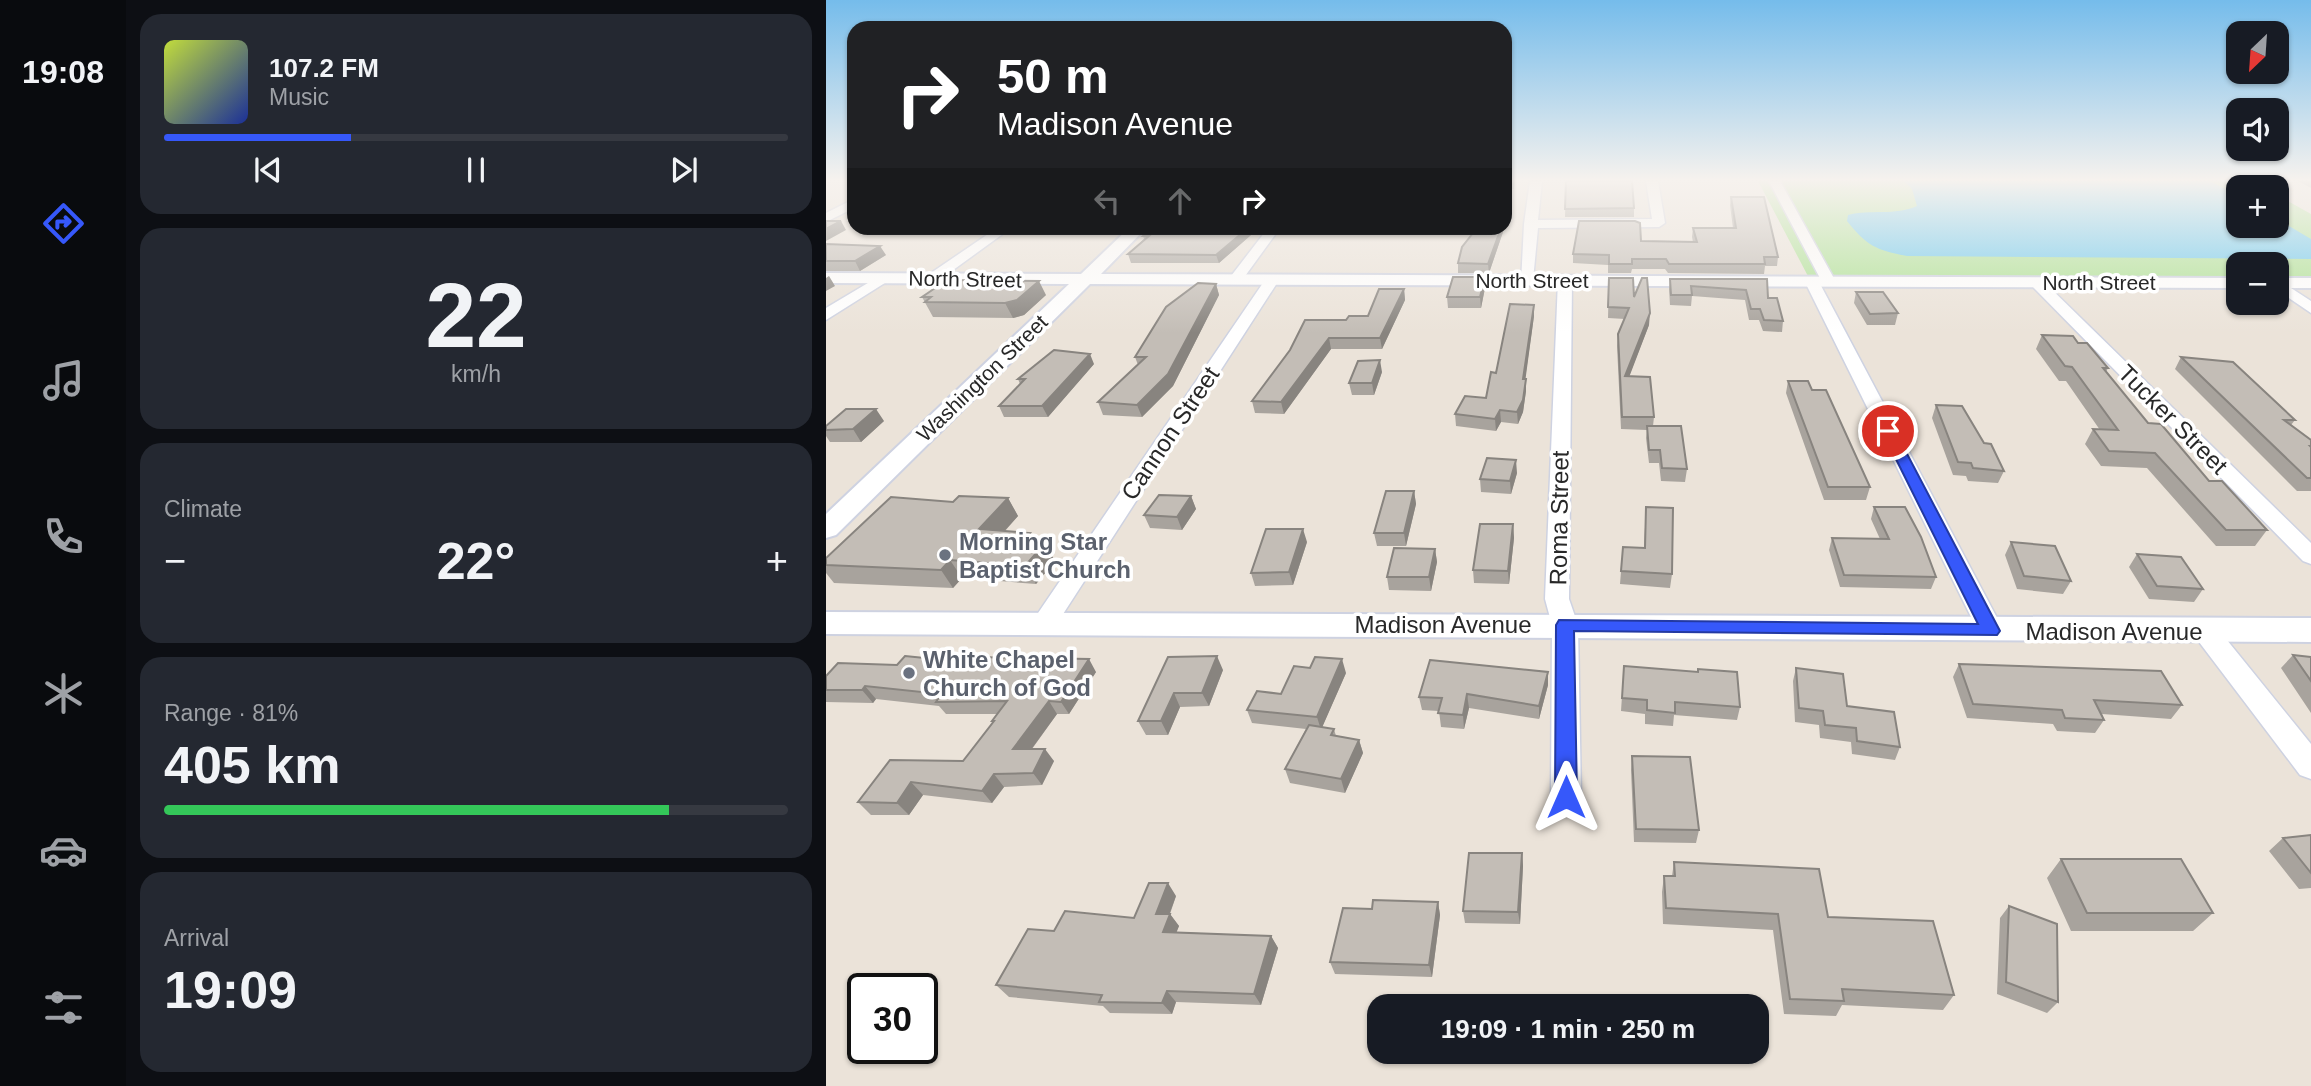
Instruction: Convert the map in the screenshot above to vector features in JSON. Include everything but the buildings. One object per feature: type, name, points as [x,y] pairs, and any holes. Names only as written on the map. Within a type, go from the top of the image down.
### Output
[{"type":"street","points":[[1526,280],[1529,232]]},
{"type":"street","points":[[1798,232],[1991,631]]},
{"type":"street","points":[[933,278],[995,235]]},
{"type":"street","name":"Washington Street","points":[[826,529],[1131,235]]},
{"type":"street","points":[[1235,280],[1269,235]]},
{"type":"street","name":"North Street","points":[[826,278],[2226,283]]},
{"type":"street","points":[[826,315],[883,278]]},
{"type":"street","name":"Cannon Street","points":[[1045,622],[1272,280]]},
{"type":"street","name":"Roma Street","points":[[1565,280],[1557,599],[1565,625],[1566,797]]},
{"type":"street","name":"Tucker Street","points":[[2036,282],[2311,556]]},
{"type":"street","points":[[2289,283],[2311,283]]},
{"type":"street","points":[[2289,291],[2311,307]]},
{"type":"street","name":"Madison Avenue","points":[[826,623],[1565,625],[1991,631],[2311,630]]},
{"type":"street","points":[[2206,631],[2311,766]]},
{"type":"green space","points":[[1785,232],[2226,232],[2226,238],[2289,238],[2289,232],[2311,232],[2311,283],[2289,283],[2289,252],[2226,252],[2226,283],[1809,278]]},
{"type":"water","points":[[1856,232],[2226,232],[2226,238],[2289,238],[2289,232],[2299,232],[2311,239],[2311,259],[2289,259],[2289,252],[2226,252],[2226,258],[1907,256],[1873,246]]},
{"type":"place","name":"Morning Star Baptist Church","points":[[945,555]]},
{"type":"place","name":"White Chapel Church of God","points":[[909,673]]},
{"type":"route","points":[[1566,797],[1565,625],[1991,631],[1888,431]]}]
